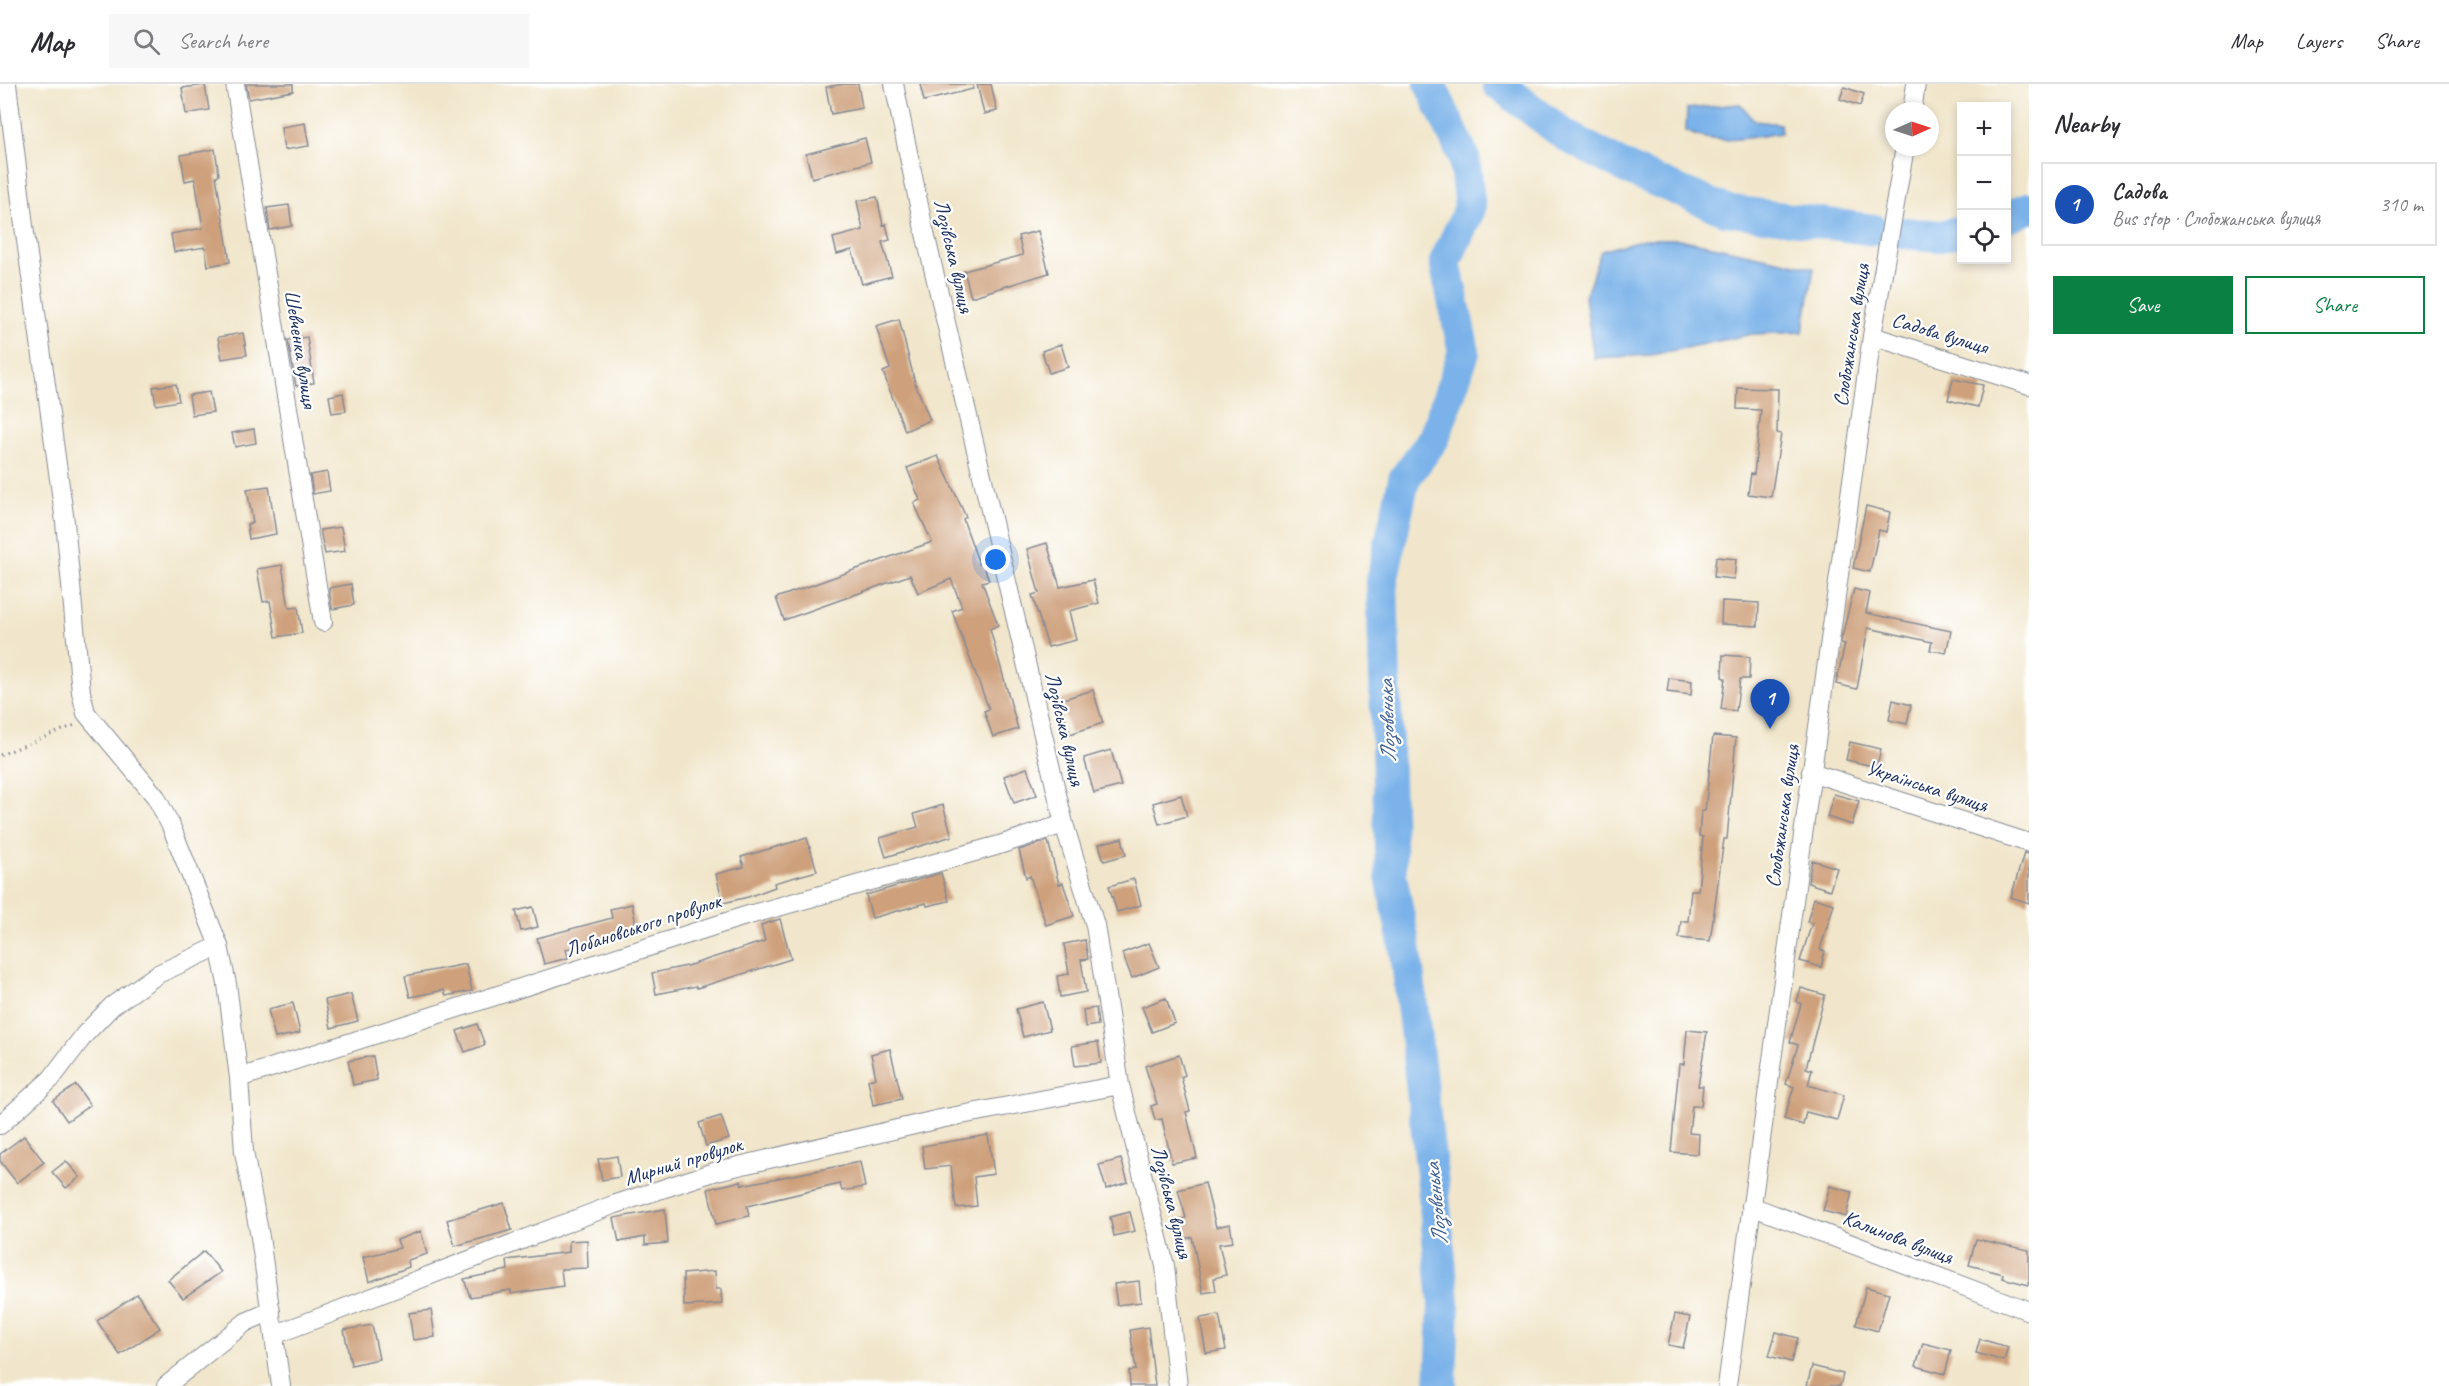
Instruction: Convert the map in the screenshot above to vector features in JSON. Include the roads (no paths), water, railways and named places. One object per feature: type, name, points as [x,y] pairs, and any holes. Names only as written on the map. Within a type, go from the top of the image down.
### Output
[{"type":"street","points":[[7,84],[65,522],[81,692],[86,713],[156,797],[171,826],[219,946],[227,984],[239,1078],[244,1152],[271,1311],[281,1386]]},
{"type":"street","name":"Шевченка вулиця","points":[[235,84],[324,622]]},
{"type":"street","name":"Лозівська вулиця","points":[[894,84],[923,225],[1064,824],[1095,924],[1120,1085],[1165,1266],[1178,1386]]},
{"type":"street","points":[[1913,102],[1916,84]]},
{"type":"street","name":"Слобожанська вулиця","points":[[1727,1386],[1750,1206],[1872,336],[1903,156]]},
{"type":"street","name":"Садова вулиця","points":[[1872,336],[2029,385]]},
{"type":"street","name":"Українська вулиця","points":[[1811,772],[2029,843]]},
{"type":"street","name":"Лобановського провулок","points":[[239,1078],[742,917],[996,846],[1064,824]]},
{"type":"street","points":[[0,1125],[51,1079],[85,1034],[112,1006],[158,974],[219,946]]},
{"type":"street","name":"Мирний провулок","points":[[274,1335],[613,1205],[717,1171],[940,1119],[1120,1085]]},
{"type":"street","name":"Калинова вулиця","points":[[1750,1206],[2029,1311]]},
{"type":"street","points":[[166,1386],[246,1322],[271,1311]]},
{"type":"water","points":[[1740,104],[1755,121],[1780,124],[1781,133],[1721,140],[1697,136],[1686,131],[1687,109]]},
{"type":"water","points":[[1644,239],[1679,239],[1814,268],[1803,332],[1752,334],[1651,355],[1594,358],[1585,297],[1601,251]]},
{"type":"waterway","name":"Лозовенька","points":[[1430,84],[1464,157],[1470,208],[1445,262],[1464,352],[1434,438],[1404,479],[1382,581],[1391,876],[1406,953],[1432,1175],[1444,1302],[1441,1386]]},
{"type":"waterway","points":[[1498,84],[1566,136],[1632,171],[1725,210],[1874,230]]},
{"type":"waterway","points":[[2011,215],[2029,208]]},
{"type":"waterway","points":[[1902,233],[1941,236],[1957,232]]},
{"type":"place","name":"Садова","points":[[1770,729]]}]
